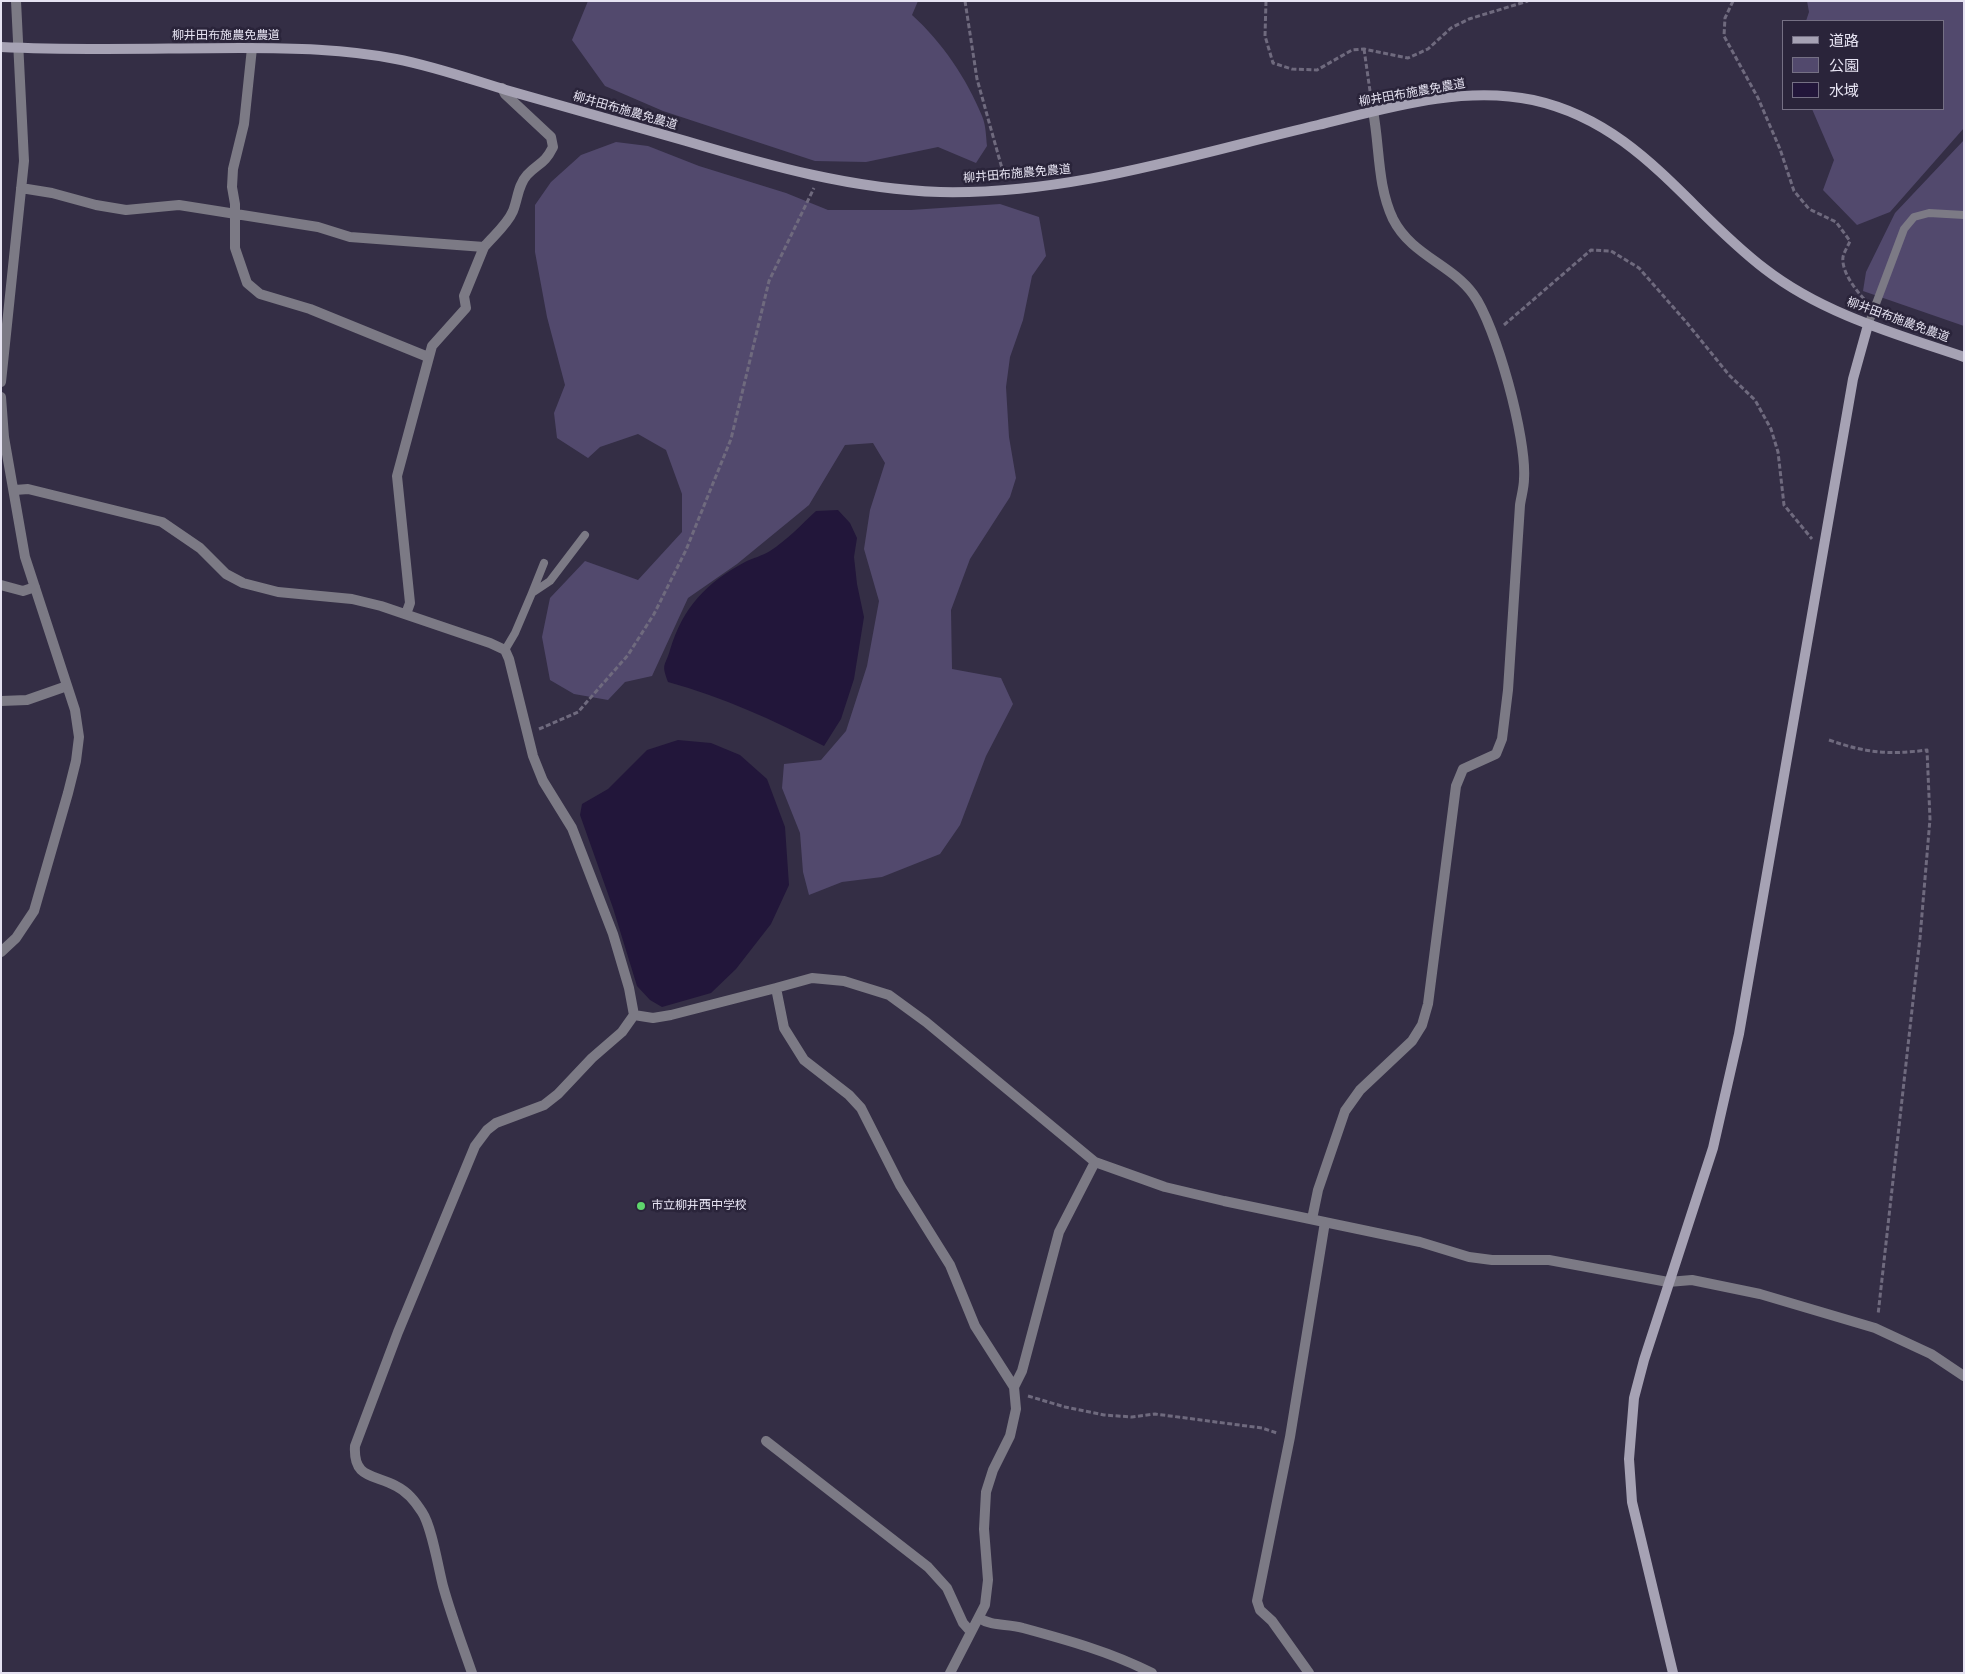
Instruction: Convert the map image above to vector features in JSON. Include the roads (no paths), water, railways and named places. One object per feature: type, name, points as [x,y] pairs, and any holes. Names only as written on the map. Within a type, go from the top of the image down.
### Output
[{"type":"street","points":[[1,382],[24,161],[20,48],[16,1]]},
{"type":"street","name":"柳井田布施農免農道","points":[[1,47],[311,49],[394,58],[771,166],[851,184],[896,190],[962,192],[1030,188],[1067,183],[1373,111],[1459,96],[1495,96],[1532,100],[1566,110],[1603,128],[1633,147],[1666,175],[1727,238],[1768,272],[1810,298],[1868,325],[1964,358]]},
{"type":"street","points":[[252,48],[244,124],[233,169],[235,248],[247,283],[260,294],[310,309],[428,358]]},
{"type":"street","points":[[406,614],[410,603],[397,476],[428,358],[432,346],[466,308],[464,296],[484,247],[504,225],[513,210],[519,188],[527,175],[546,161],[553,147],[551,137],[505,94],[502,88]]},
{"type":"street","points":[[1312,1219],[1318,1190],[1345,1111],[1360,1090],[1412,1041],[1422,1025],[1428,1004],[1456,786],[1463,769],[1496,754],[1502,739],[1508,690],[1520,505],[1524,478],[1521,439],[1508,382],[1484,312],[1473,293],[1452,274],[1426,257],[1404,236],[1394,221],[1386,202],[1377,160],[1377,132],[1373,111]]},
{"type":"street","points":[[20,188],[52,193],[126,210],[179,206],[318,227],[350,236],[484,247]]},
{"type":"street","points":[[1672,1673],[1632,1502],[1629,1459],[1634,1398],[1668,1282],[1713,1148],[1739,1034],[1853,379],[1868,325]]},
{"type":"street","points":[[1,398],[4,437],[26,558],[75,710],[79,737],[76,761],[34,911],[16,938],[1,952]]},
{"type":"street","points":[[14,490],[28,489],[162,522],[200,548],[226,574],[243,583],[278,592],[352,599],[406,614],[505,650],[533,756],[542,781],[572,828],[630,988],[634,1015],[622,1032],[592,1058],[558,1094],[536,1108],[496,1123],[487,1130],[475,1146],[398,1332],[356,1446],[354,1458],[360,1470],[370,1477],[395,1485],[412,1497],[424,1515],[444,1589],[472,1673]]},
{"type":"street","points":[[1,585],[23,591],[35,587]]},
{"type":"street","points":[[1,701],[27,700],[67,686]]},
{"type":"street","points":[[634,1015],[653,1018],[671,1016],[812,978],[844,981],[889,995],[926,1022],[1095,1162],[1165,1187],[1420,1242],[1469,1257],[1492,1260],[1549,1260],[1668,1282],[1692,1280],[1760,1294],[1875,1328],[1931,1354],[1964,1376]]},
{"type":"street","points":[[776,988],[784,1028],[804,1060],[849,1095],[861,1108],[900,1185],[950,1265],[975,1326],[1015,1391]]},
{"type":"street","points":[[950,1673],[985,1605],[988,1580],[984,1529],[986,1492],[993,1470],[1010,1436],[1016,1409],[1015,1391],[1025,1362],[1059,1232],[1095,1162]]},
{"type":"street","points":[[1309,1673],[1272,1620],[1260,1610],[1258,1601],[1290,1437],[1325,1222]]},
{"type":"street","points":[[766,1441],[928,1567],[948,1588],[963,1623],[970,1632]]},
{"type":"street","points":[[978,1618],[989,1624],[1019,1627],[1075,1642],[1152,1673]]},
{"type":"lane","points":[[1868,325],[1904,229],[1914,216],[1929,213],[1964,215]]},
{"type":"lane","points":[[532,593],[550,581],[584,535]]},
{"type":"lane","points":[[505,650],[515,633],[544,563]]},
{"type":"water","points":[[838,510],[850,523],[857,538],[854,557],[864,617],[854,679],[841,719],[824,746],[747,710],[668,682],[664,665],[682,621],[698,598],[731,570],[776,547],[816,511]]},
{"type":"water","points":[[678,740],[711,743],[740,755],[767,779],[785,827],[789,885],[771,924],[736,969],[711,993],[662,1007],[650,1000],[637,986],[613,908],[580,815],[582,804],[608,789],[647,750]]},
{"type":"place","name":"市立柳井西中学校","points":[[641,1206]]}]
